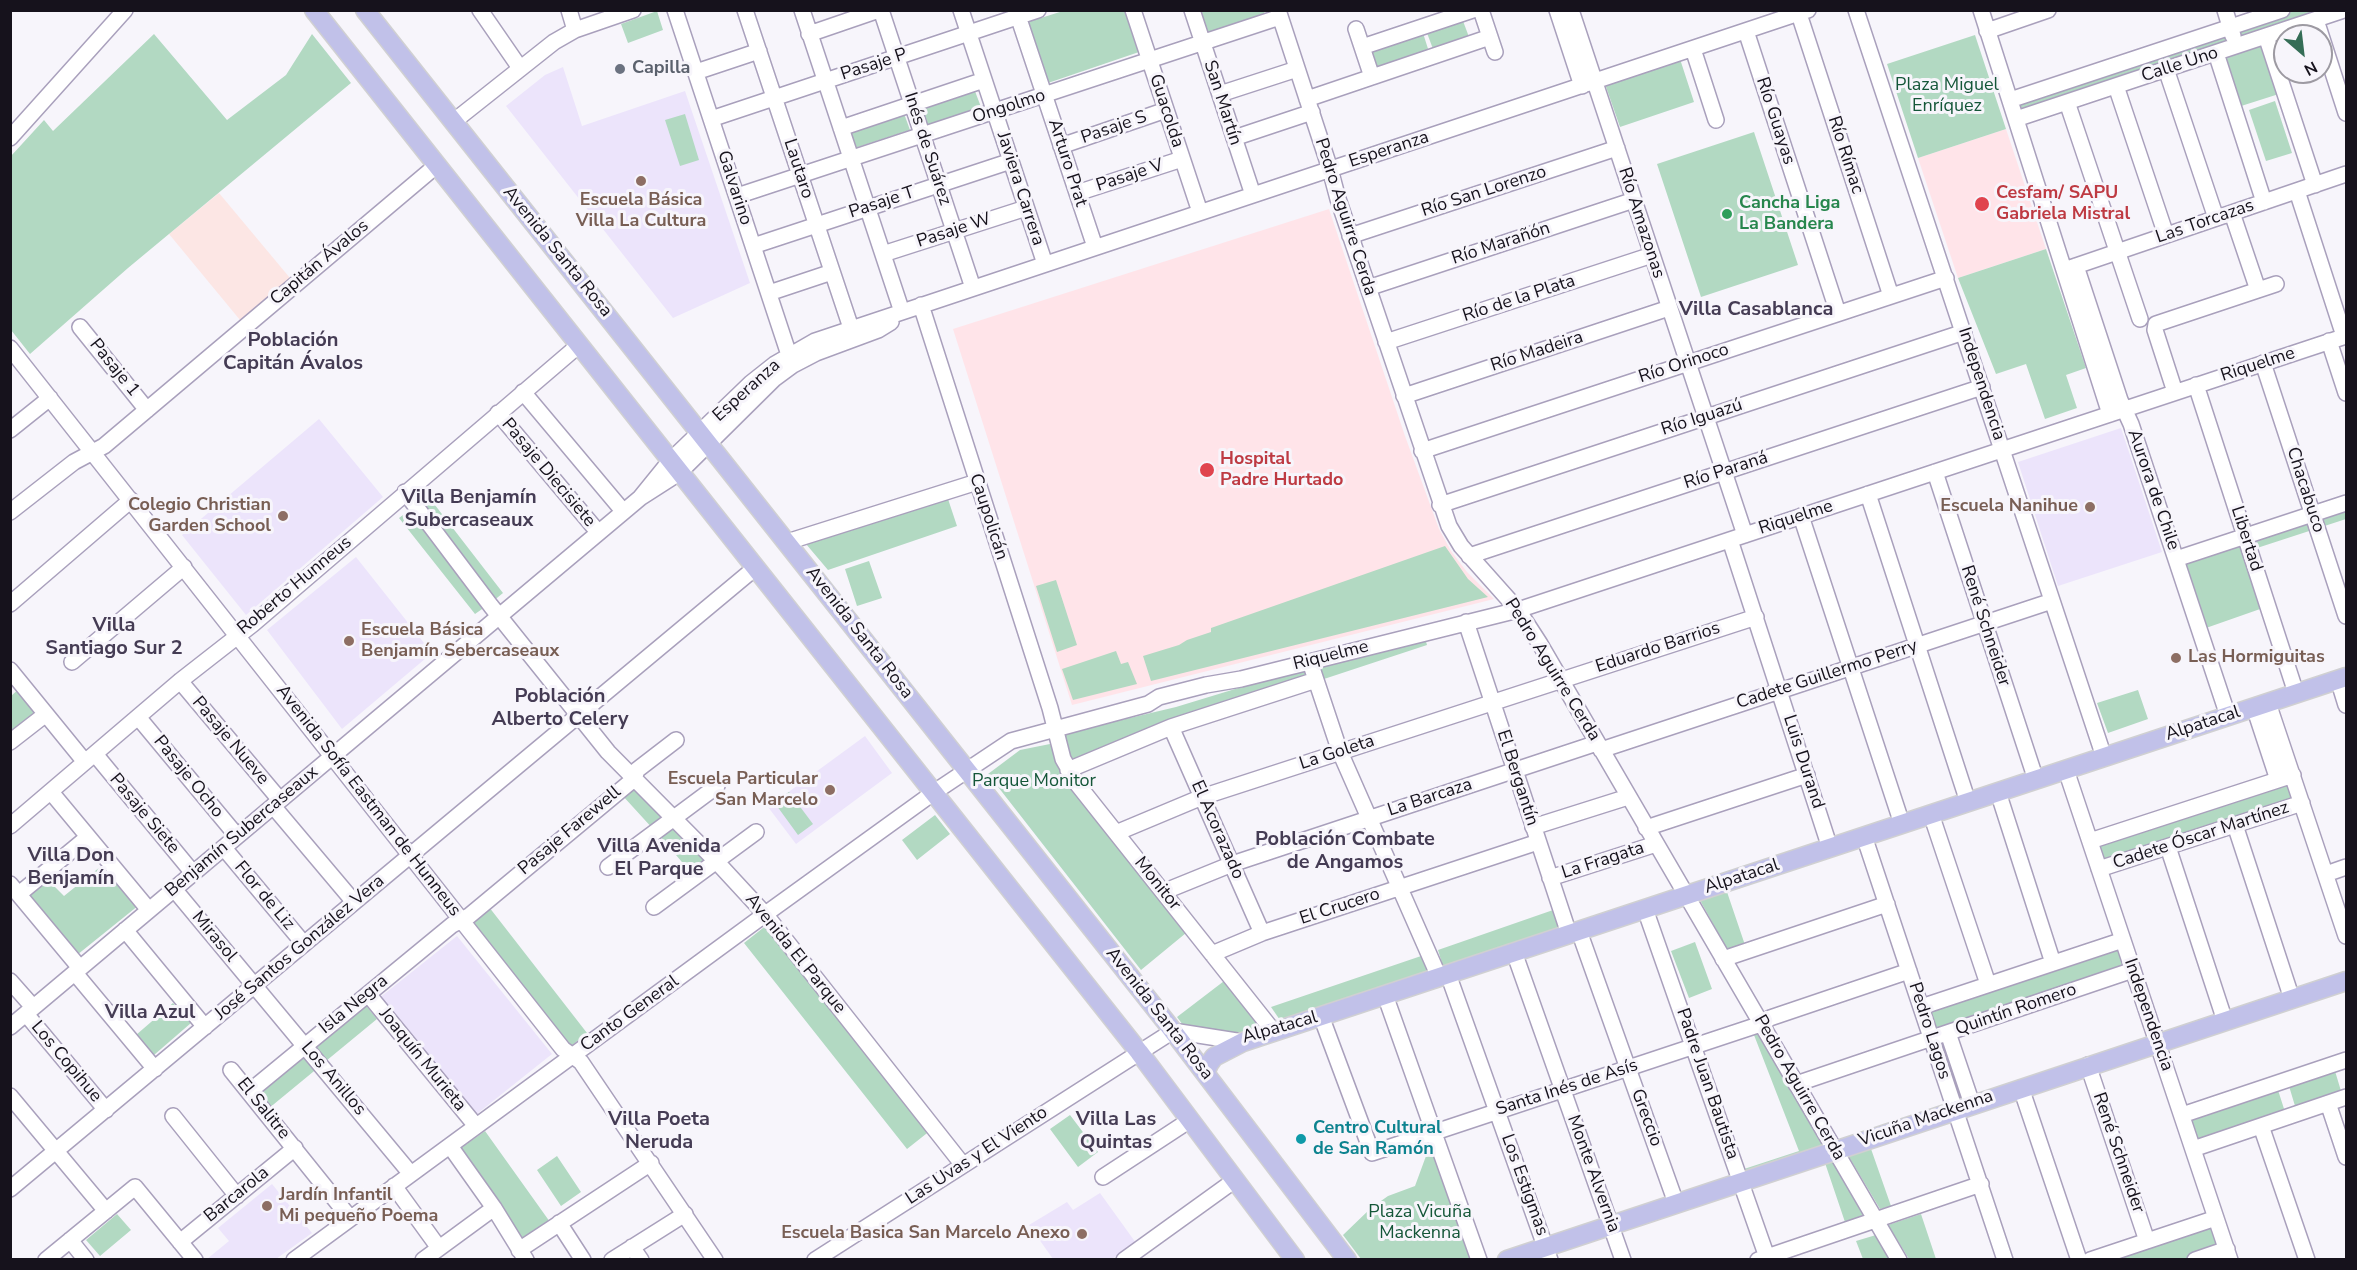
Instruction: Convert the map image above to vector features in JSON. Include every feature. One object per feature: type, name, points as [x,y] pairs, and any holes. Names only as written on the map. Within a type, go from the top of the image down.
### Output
[{"type":"main road","points":[[314,10],[1138,1052],[1291,1258]]},
{"type":"main road","name":"Avenida Santa Rosa","points":[[364,10],[968,770],[1173,1031],[1347,1260]]},
{"type":"main road","name":"Alpatacal","points":[[1243,1042],[2342,678]]},
{"type":"main road","name":"Vicuña Mackenna","points":[[1507,1260],[1548,1253],[1612,1224],[2088,1065],[2345,984]]},
{"type":"main road","points":[[1205,1073],[1214,1057],[1243,1042]]},
{"type":"street","points":[[10,138],[125,10]]},
{"type":"street","points":[[480,10],[520,68]]},
{"type":"street","points":[[569,10],[575,30]]},
{"type":"street","name":"Galvarino","points":[[675,10],[791,360]]},
{"type":"street","name":"Lautaro","points":[[745,10],[851,328]]},
{"type":"street","points":[[802,10],[902,312]]},
{"type":"street","points":[[809,34],[880,10]]},
{"type":"street","name":"Inés de Suárez","points":[[880,10],[973,288]]},
{"type":"street","name":"Javiera Carrera","points":[[961,10],[1045,264]]},
{"type":"street","name":"Pasaje P","points":[[711,119],[968,33],[1017,14],[1038,10]]},
{"type":"street","name":"Guacolda","points":[[1133,10],[1200,213]]},
{"type":"street","name":"San Martín","points":[[1192,10],[1253,195]]},
{"type":"street","points":[[1362,47],[1473,10]]},
{"type":"street","points":[[1234,138],[1372,77],[1492,45],[1481,10]]},
{"type":"street","points":[[1557,10],[1588,84]]},
{"type":"street","points":[[1571,10],[1588,84]]},
{"type":"street","name":"Independencia","points":[[1856,10],[2104,757]]},
{"type":"street","name":"Aurora de Chile","points":[[1981,10],[2016,119],[2070,268],[2117,411],[2131,424],[2228,716]]},
{"type":"street","points":[[1987,31],[2048,10]]},
{"type":"street","points":[[2225,10],[2236,46]]},
{"type":"street","name":"Calle Uno","points":[[2010,100],[2282,10]]},
{"type":"street","name":"Calle Uno","points":[[2016,119],[2344,10]]},
{"type":"street","points":[[453,122],[554,42],[575,30],[631,11]]},
{"type":"street","name":"Esperanza","points":[[675,467],[791,360],[815,341],[1803,12]]},
{"type":"street","name":"Río Rímac","points":[[1803,12],[1891,296]]},
{"type":"street","name":"Arturo Prat","points":[[1017,14],[1095,247]]},
{"type":"street","name":"Ongolmo","points":[[737,196],[1203,43],[1279,14]]},
{"type":"street","name":"Pedro Aguirre Cerda","points":[[1279,14],[1440,505],[1454,536],[1518,610],[1899,1260]]},
{"type":"street","points":[[2316,20],[2346,112]]},
{"type":"street","points":[[1356,29],[1372,77]]},
{"type":"street","name":"Río Guayas","points":[[1746,31],[1838,313]]},
{"type":"street","points":[[2266,36],[2315,185]]},
{"type":"street","points":[[1693,49],[1716,120]]},
{"type":"street","points":[[696,72],[759,51]]},
{"type":"street","points":[[2216,53],[2264,202]]},
{"type":"street","points":[[1220,94],[1298,69]]},
{"type":"street","points":[[2166,69],[2216,218]]},
{"type":"street","points":[[841,128],[984,80]]},
{"type":"street","name":"Río Amazonas","points":[[1588,84],[1617,148],[1670,308],[1724,472],[1738,537]]},
{"type":"street","points":[[2116,86],[2166,235]]},
{"type":"street","points":[[2067,102],[2140,319]]},
{"type":"street","name":"Pasaje S","points":[[1061,146],[1166,110]]},
{"type":"street","name":"Río San Lorenzo","points":[[1350,236],[1617,148]]},
{"type":"street","name":"Pasaje V","points":[[1077,193],[1182,159]]},
{"type":"street","name":"Pasaje T","points":[[753,246],[1011,161]]},
{"type":"street","name":"Capitán Ávalos","points":[[10,512],[74,462],[104,446],[437,165]]},
{"type":"street","name":"Las Torcazas","points":[[2070,268],[2346,174]]},
{"type":"street","points":[[2297,191],[2340,338],[2346,393]]},
{"type":"street","name":"Río Marañón","points":[[1368,288],[1634,200]]},
{"type":"street","name":"Pasaje W","points":[[883,254],[1026,208]]},
{"type":"street","points":[[2232,213],[2258,290]]},
{"type":"street","name":"Río de la Plata","points":[[1386,342],[1652,255]]},
{"type":"street","points":[[769,293],[832,272]]},
{"type":"street","name":"Río Orinoco","points":[[1422,451],[1946,278]]},
{"type":"street","points":[[2175,392],[2155,326],[2276,284]]},
{"type":"street","name":"Caupolicán","points":[[921,305],[1050,708],[1054,729]]},
{"type":"street","name":"Río Madeira","points":[[1404,396],[1670,308]]},
{"type":"street","name":"Esperanza","points":[[791,360],[885,327],[902,312]]},
{"type":"street","name":"Pasaje 1","points":[[80,327],[147,410]]},
{"type":"street","name":"Río Iguazú","points":[[1440,505],[1964,332]]},
{"type":"street","name":"Riquelme","points":[[968,770],[1011,741],[1148,704],[1166,695],[1206,684],[1240,679],[1518,610],[2340,338]]},
{"type":"street","name":"Roberto Hunneus","points":[[12,820],[51,792],[579,345]]},
{"type":"street","name":"Avenida Sofía Eastman de Hunneus","points":[[10,348],[563,1049],[581,1062],[715,1260]]},
{"type":"street","name":"Chacabuco","points":[[2263,363],[2346,616]]},
{"type":"street","name":"Libertad","points":[[2196,385],[2296,693]]},
{"type":"street","name":"Río Paraná","points":[[1469,556],[1982,387]]},
{"type":"street","points":[[523,392],[623,512]]},
{"type":"street","points":[[10,430],[50,398]]},
{"type":"street","name":"Pasaje Diecisiete","points":[[498,413],[598,532]]},
{"type":"street","name":"Benjamín Subercaseaux","points":[[10,1027],[675,467]]},
{"type":"street","name":"René Schneider","points":[[1935,472],[2036,780]]},
{"type":"street","points":[[787,542],[977,482]]},
{"type":"street","name":"Avenida El Parque","points":[[405,492],[608,752],[765,914],[963,1165]]},
{"type":"street","points":[[1868,494],[1968,802]]},
{"type":"street","points":[[10,604],[131,500]]},
{"type":"street","points":[[2176,560],[2346,503]]},
{"type":"street","points":[[1801,516],[1902,824]]},
{"type":"street","name":"Luis Durand","points":[[1738,537],[1756,617],[1830,848]]},
{"type":"street","points":[[72,662],[184,567]]},
{"type":"street","name":"José Santos González Vera","points":[[10,1189],[755,568]]},
{"type":"street","name":"Cadete Guillermo Perry","points":[[1599,747],[1780,691],[2052,601]]},
{"type":"street","name":"Eduardo Barrios","points":[[1561,680],[1756,617]]},
{"type":"street","name":"El Bergantín","points":[[1466,622],[1550,878],[1574,932]]},
{"type":"street","name":"Los Estigmas","points":[[1310,662],[1340,752],[1368,819],[1399,888],[1444,976],[1497,1111],[1548,1253]]},
{"type":"street","name":"Pasaje Siete","points":[[10,670],[16,689],[46,714],[90,758],[193,873]]},
{"type":"street","points":[[2342,678],[2346,705]]},
{"type":"street","name":"Riquelme","points":[[1068,770],[1172,728],[1316,680]]},
{"type":"street","name":"La Goleta","points":[[1116,833],[1202,797],[1561,680]]},
{"type":"street","name":"Pasaje Nueve","points":[[180,681],[354,902]]},
{"type":"street","points":[[2261,705],[2286,777],[2302,803],[2326,874],[2341,903],[2346,936]]},
{"type":"street","points":[[10,742],[46,714]]},
{"type":"street","name":"Pasaje Ocho","points":[[138,717],[237,837]]},
{"type":"street","name":"El Acorazado","points":[[1172,728],[1262,933]]},
{"type":"street","name":"Monitor","points":[[1054,729],[1056,741],[1068,770],[1274,1032]]},
{"type":"street","name":"Pasaje Farewell","points":[[461,920],[634,779],[637,770],[676,740]]},
{"type":"street","name":"La Barcaza","points":[[1163,892],[1232,864],[1515,771],[1599,747]]},
{"type":"street","name":"Canto General","points":[[294,1260],[765,914],[968,770]]},
{"type":"street","name":"Independencia","points":[[2066,770],[2228,1254]]},
{"type":"street","points":[[1646,828],[1807,775]]},
{"type":"street","name":"Cadete Óscar Martínez","points":[[2090,841],[2286,777]]},
{"type":"street","points":[[608,867],[717,786]]},
{"type":"street","points":[[51,792],[149,910]]},
{"type":"street","points":[[1998,792],[2053,963]]},
{"type":"street","points":[[1533,827],[1628,797]]},
{"type":"street","name":"Cadete Óscar Martínez","points":[[2099,869],[2302,803]]},
{"type":"street","points":[[1931,814],[1988,984]]},
{"type":"street","points":[[2235,825],[2292,999]]},
{"type":"street","points":[[654,907],[756,832]]},
{"type":"street","name":"Pedro Lagos","points":[[1864,836],[1931,1038],[1963,1107]]},
{"type":"street","points":[[88,837],[15,889],[155,1069]]},
{"type":"street","name":"El Crucero","points":[[1212,954],[1262,933],[1538,842]]},
{"type":"street","name":"La Fragata","points":[[1550,878],[1656,843]]},
{"type":"street","name":"Flor de Liz","points":[[224,848],[304,944]]},
{"type":"street","points":[[2168,848],[2225,1021]]},
{"type":"street","points":[[2326,874],[2346,867]]},
{"type":"street","name":"Mirasol","points":[[174,889],[255,985]]},
{"type":"street","points":[[1723,959],[1887,904]]},
{"type":"street","name":"Padre Juan Bautista","points":[[1645,909],[1742,1181],[1764,1259]]},
{"type":"street","name":"Isla Negra","points":[[249,1092],[461,920]]},
{"type":"street","points":[[125,930],[205,1027]]},
{"type":"street","name":"Greccio","points":[[1574,932],[1628,1068],[1676,1203]]},
{"type":"street","name":"Quintín Romero","points":[[1921,1007],[2123,940]]},
{"type":"street","name":"Monte Alvernia","points":[[1514,952],[1623,1260]]},
{"type":"street","name":"Quintín Romero","points":[[1796,1084],[2133,970]]},
{"type":"street","name":"Santa Inés de Asís","points":[[1322,1016],[1372,1153],[1761,1024],[1770,1018],[1909,971]]},
{"type":"street","name":"Los Copihue","points":[[10,981],[29,1011],[106,1110]]},
{"type":"street","name":"Los Anillos","points":[[255,985],[411,1174]]},
{"type":"street","name":"Joaquín Murieta","points":[[368,994],[476,1126]]},
{"type":"street","points":[[1385,995],[1479,1260]]},
{"type":"street","points":[[1138,1052],[1173,1031]]},
{"type":"street","name":"Alpatacal","points":[[1173,1031],[1243,1042]]},
{"type":"street","name":"Pedro Lagos","points":[[1947,1033],[1981,1184],[2005,1260]]},
{"type":"street","name":"Las Uvas y El Viento","points":[[815,1260],[1138,1052]]},
{"type":"street","points":[[2182,1115],[2346,1060]]},
{"type":"street","name":"René Schneider","points":[[2088,1065],[2147,1241]]},
{"type":"street","name":"El Salitre","points":[[231,1070],[350,1218]]},
{"type":"street","points":[[2021,1088],[2079,1260]]},
{"type":"street","points":[[10,1096],[106,1211]]},
{"type":"street","points":[[2193,1149],[2346,1097]]},
{"type":"street","points":[[2328,1103],[2346,1157]]},
{"type":"street","points":[[173,1116],[237,1196]]},
{"type":"street","points":[[1103,1177],[1190,1120]]},
{"type":"street","points":[[2261,1126],[2307,1260]]},
{"type":"street","points":[[450,1146],[494,1208],[523,1255],[559,1223],[651,1163]]},
{"type":"street","name":"Barcarola","points":[[180,1242],[295,1148]]},
{"type":"street","points":[[1124,1260],[1235,1180]]},
{"type":"street","points":[[1764,1259],[1981,1184]]},
{"type":"street","points":[[394,1186],[439,1248]]},
{"type":"street","points":[[46,1260],[135,1187],[195,1260]]},
{"type":"street","points":[[423,1260],[494,1208]]},
{"type":"street","points":[[612,1260],[637,1253],[685,1214]]},
{"type":"street","points":[[2090,1260],[2216,1218]]},
{"type":"street","points":[[559,1223],[584,1260]]},
{"type":"street","points":[[70,1240],[86,1260]]},
{"type":"street","points":[[2195,1260],[2228,1254]]},
{"type":"shaded area","name":"Escuela Básica Villa La Cultura","points":[[563,67],[582,126],[685,91],[750,283],[673,318],[506,106],[545,75]]},
{"type":"shaded area","name":"Cesfam/ SAPU Gabriela Mistral","points":[[2006,129],[2046,249],[1958,278],[1918,158]]},
{"type":"shaded area","points":[[219,193],[290,278],[240,320],[169,234]]},
{"type":"shaded area","name":"Hospital Padre Hurtado","points":[[1329,209],[1405,436],[1439,529],[1451,551],[1467,572],[1494,599],[1072,705],[953,329]]},
{"type":"shaded area","name":"Colegio Christian Garden School","points":[[319,419],[383,497],[246,615],[182,535]]},
{"type":"shaded area","name":"Escuela Nanihue","points":[[2121,428],[2162,552],[2058,586],[2018,462]]},
{"type":"shaded area","name":"Escuela Básica Benjamín Sebercaseaux","points":[[356,557],[432,653],[342,729],[267,630]]},
{"type":"shaded area","name":"Escuela Particular San Marcelo","points":[[865,736],[892,773],[796,844],[768,807]]},
{"type":"shaded area","points":[[457,936],[552,1054],[473,1117],[378,999]]},
{"type":"shaded area","name":"Jardín Infantil Mi pequeño Poema","points":[[272,1184],[312,1233],[276,1259],[207,1259],[229,1241],[218,1228]]},
{"type":"shaded area","name":"Escuela Basica San Marcelo Anexo","points":[[1100,1193],[1136,1243],[1112,1259],[1053,1259],[1029,1225],[1067,1202],[1073,1210]]},
{"type":"green space","points":[[657,11],[663,30],[628,43],[621,24]]},
{"type":"green space","points":[[1063,11],[1125,11],[1139,52],[1045,84],[1025,23]]},
{"type":"green space","points":[[1197,11],[1264,11],[1265,15],[1205,34]]},
{"type":"green space","points":[[2294,11],[2326,11],[2286,24],[2273,24],[2273,28],[2239,39],[2237,29]]},
{"type":"green space","points":[[1463,21],[1469,37],[1433,49],[1427,33]]},
{"type":"green space","points":[[1422,30],[1430,55],[1377,70],[1370,49]]},
{"type":"green space","points":[[2227,31],[2231,43],[2022,112],[2017,101]]},
{"type":"green space","points":[[154,34],[227,120],[286,75],[312,34],[351,83],[128,268],[30,354],[11,330],[11,156],[44,120],[53,131]]},
{"type":"green space","name":"Plaza Miguel Enríquez","points":[[1975,35],[2006,129],[1918,158],[1887,64]]},
{"type":"green space","points":[[2266,44],[2273,65],[2273,84],[2279,84],[2282,93],[2238,107],[2222,59]]},
{"type":"green space","points":[[1680,59],[1694,102],[1620,127],[1605,84]]},
{"type":"green space","points":[[973,86],[981,107],[926,126],[919,104]]},
{"type":"green space","points":[[2275,101],[2292,153],[2266,161],[2249,110]]},
{"type":"green space","points":[[902,108],[910,130],[855,148],[848,127]]},
{"type":"green space","points":[[685,114],[699,160],[680,166],[665,120]]},
{"type":"green space","name":"Cancha Liga La Bandera","points":[[1754,132],[1798,265],[1701,297],[1657,164]]},
{"type":"green space","points":[[2046,249],[2086,368],[2066,375],[2077,408],[2045,419],[2026,364],[1996,374],[1958,278]]},
{"type":"green space","points":[[428,496],[503,593],[492,602],[419,504]]},
{"type":"green space","points":[[948,499],[957,526],[828,570],[806,544]]},
{"type":"green space","points":[[2346,507],[2346,519],[2254,549],[2249,538]]},
{"type":"green space","points":[[411,509],[485,607],[475,614],[399,518]]},
{"type":"green space","points":[[2242,544],[2263,608],[2206,628],[2184,563]]},
{"type":"green space","points":[[1445,546],[1468,579],[1488,597],[1151,681],[1143,656],[1211,632],[1211,628]]},
{"type":"green space","points":[[869,561],[882,598],[857,606],[845,569]]},
{"type":"green space","points":[[1056,580],[1077,645],[1057,652],[1036,586]]},
{"type":"green space","points":[[1425,638],[1427,645],[1324,679],[1318,664]]},
{"type":"green space","points":[[1116,651],[1121,664],[1128,662],[1137,684],[1073,700],[1062,669]]},
{"type":"green space","points":[[1304,668],[1307,676],[1072,762],[1063,741],[1064,735],[1071,732],[1176,707]]},
{"type":"green space","points":[[20,688],[40,713],[11,736],[11,696]]},
{"type":"green space","points":[[2138,690],[2148,719],[2108,733],[2097,703]]},
{"type":"green space","name":"Parque Monitor","points":[[1050,744],[1071,788],[1186,933],[1141,970],[988,774],[1020,750]]},
{"type":"green space","points":[[2290,780],[2297,801],[2105,862],[2098,842]]},
{"type":"green space","points":[[632,788],[667,819],[654,830],[622,795]]},
{"type":"green space","points":[[789,792],[813,824],[798,835],[774,802]]},
{"type":"green space","points":[[935,815],[950,834],[917,860],[902,840]]},
{"type":"green space","points":[[673,825],[709,862],[692,874],[660,836]]},
{"type":"green space","points":[[105,863],[139,905],[77,955],[25,893],[45,877],[64,896]]},
{"type":"green space","points":[[1726,889],[1745,945],[1728,951],[1701,902],[1702,896]]},
{"type":"green space","points":[[489,907],[587,1033],[570,1047],[471,920]]},
{"type":"green space","points":[[1556,909],[1563,928],[1444,970],[1438,950]]},
{"type":"green space","points":[[768,924],[931,1130],[907,1149],[744,943]]},
{"type":"green space","points":[[1695,942],[1712,989],[1689,998],[1671,951]]},
{"type":"green space","points":[[2119,947],[2126,969],[1936,1032],[1928,1008]]},
{"type":"green space","points":[[1427,954],[1436,971],[1282,1023],[1271,1007]]},
{"type":"green space","points":[[1228,978],[1264,1026],[1239,1036],[1186,1029],[1177,1017]]},
{"type":"green space","points":[[363,1002],[377,1019],[326,1061],[313,1044]]},
{"type":"green space","points":[[173,1003],[191,1023],[154,1055],[136,1035]]},
{"type":"green space","points":[[1760,1032],[1826,1145],[1746,1174],[1744,1169],[1799,1151],[1754,1035]]},
{"type":"green space","points":[[305,1050],[319,1067],[268,1109],[254,1092]]},
{"type":"green space","points":[[2335,1071],[2341,1091],[2295,1106],[2289,1086]]},
{"type":"green space","points":[[2278,1090],[2285,1112],[2197,1140],[2190,1119]]},
{"type":"green space","points":[[1070,1115],[1098,1152],[1078,1167],[1050,1129]]},
{"type":"green space","points":[[485,1131],[550,1222],[523,1240],[461,1148]]},
{"type":"green space","name":"Plaza Vicuña Mackenna","points":[[1420,1144],[1431,1145],[1473,1259],[1361,1259],[1343,1235],[1371,1208],[1388,1196],[1415,1186],[1426,1156]]},
{"type":"green space","points":[[1870,1146],[1891,1206],[1880,1209],[1849,1157],[1852,1152]]},
{"type":"green space","points":[[557,1156],[581,1192],[561,1206],[537,1170]]},
{"type":"green space","points":[[1833,1157],[1868,1216],[1846,1225],[1824,1160]]},
{"type":"green space","points":[[117,1214],[131,1230],[100,1256],[86,1240]]},
{"type":"green space","points":[[1921,1214],[1936,1259],[1909,1259],[1888,1225]]},
{"type":"green space","points":[[2212,1226],[2220,1250],[2189,1259],[2104,1260]]},
{"type":"green space","points":[[1876,1235],[1891,1259],[1863,1259],[1856,1241]]},
{"type":"place","name":"Capilla","points":[[620,69]]},
{"type":"place","name":"Escuela Básica Villa La Cultura","points":[[641,181]]},
{"type":"place","name":"Cesfam/ SAPU Gabriela Mistral","points":[[1982,204]]},
{"type":"place","name":"Cancha Liga La Bandera","points":[[1727,214]]},
{"type":"place","name":"Hospital Padre Hurtado","points":[[1207,470]]},
{"type":"place","name":"Escuela Nanihue","points":[[2090,507]]},
{"type":"place","name":"Colegio Christian Garden School","points":[[283,516]]},
{"type":"place","name":"Escuela Básica Benjamín Sebercaseaux","points":[[349,641]]},
{"type":"place","name":"Las Hormiguitas","points":[[2176,658]]},
{"type":"place","name":"Escuela Particular San Marcelo","points":[[830,790]]},
{"type":"place","name":"Centro Cultural de San Ramón","points":[[1301,1139]]},
{"type":"place","name":"Jardín Infantil Mi pequeño Poema","points":[[267,1206]]},
{"type":"place","name":"Escuela Basica San Marcelo Anexo","points":[[1082,1234]]},
{"type":"district","name":"Villa Casablanca","points":[[1756,310]]},
{"type":"district","name":"Población Capitán Ávalos","points":[[293,352]]},
{"type":"district","name":"Villa Benjamín Subercaseaux","points":[[469,510]]},
{"type":"district","name":"Villa Santiago Sur 2","points":[[114,638]]},
{"type":"district","name":"Población Alberto Celery","points":[[560,708]]},
{"type":"district","name":"Población Combate de Angamos","points":[[1345,852]]},
{"type":"district","name":"Villa Avenida El Parque","points":[[659,858]]},
{"type":"district","name":"Villa Don Benjamín","points":[[71,868]]},
{"type":"district","name":"Villa Azul","points":[[150,1013]]},
{"type":"district","name":"Villa Poeta Neruda","points":[[659,1132]]},
{"type":"district","name":"Villa Las Quintas","points":[[1116,1132]]}]
